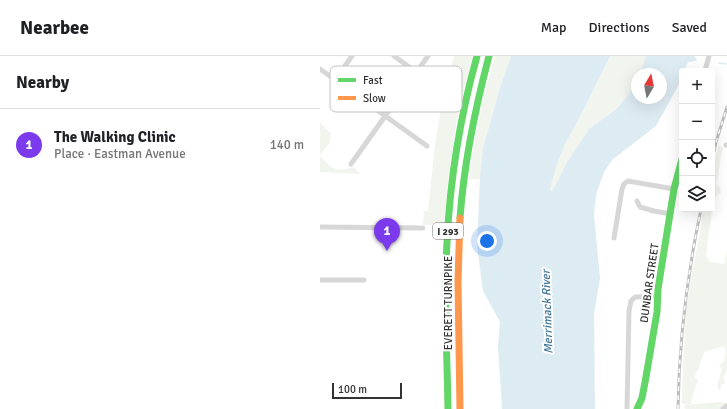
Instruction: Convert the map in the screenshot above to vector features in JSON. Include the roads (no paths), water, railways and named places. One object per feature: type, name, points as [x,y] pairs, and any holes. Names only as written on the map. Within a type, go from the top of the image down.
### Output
[{"type":"main road","name":"EVERETT TURNPIKE","points":[[448,409],[447,276],[449,222],[459,135],[469,85],[477,56]]},
{"type":"main road","name":"EVERETT TURNPIKE","points":[[460,409],[459,260],[461,205],[467,159],[478,97],[489,56]]},
{"type":"main road","name":"DUNBAR STREET","points":[[637,409],[642,398],[646,376],[657,312],[674,189],[679,170]]},
{"type":"street","points":[[345,66],[352,56]]},
{"type":"street","points":[[394,56],[408,66]]},
{"type":"street","points":[[420,66],[428,56]]},
{"type":"street","points":[[706,68],[709,56]]},
{"type":"street","points":[[320,69],[330,76]]},
{"type":"street","points":[[379,112],[427,146]]},
{"type":"street","points":[[351,164],[388,112]]},
{"type":"street","points":[[614,238],[622,189],[628,180],[674,189]]},
{"type":"street","points":[[637,201],[640,207],[645,209],[671,214]]},
{"type":"street","points":[[320,226],[423,228]]},
{"type":"street","points":[[320,280],[364,280]]},
{"type":"street","points":[[627,409],[628,332],[631,301],[635,297],[658,296]]},
{"type":"street","points":[[723,409],[727,406]]},
{"type":"water","name":"Merrimack River","points":[[511,56],[610,56],[565,144],[557,164],[550,189],[551,191],[553,190],[567,162],[589,129],[616,109],[631,90],[631,104],[667,104],[667,68],[642,68],[646,56],[694,56],[697,59],[696,61],[688,62],[685,68],[679,68],[679,84],[656,126],[612,160],[604,172],[596,195],[594,215],[600,278],[594,314],[595,409],[502,409],[498,346],[500,322],[483,291],[477,246],[480,177],[483,148],[500,88]]},
{"type":"waterway","points":[[719,63],[727,64]]},
{"type":"railway","points":[[715,146],[727,107]]},
{"type":"railway","points":[[678,409],[682,334],[692,259],[700,212]]},
{"type":"place","name":"The Walking Clinic","points":[[387,251]]}]
